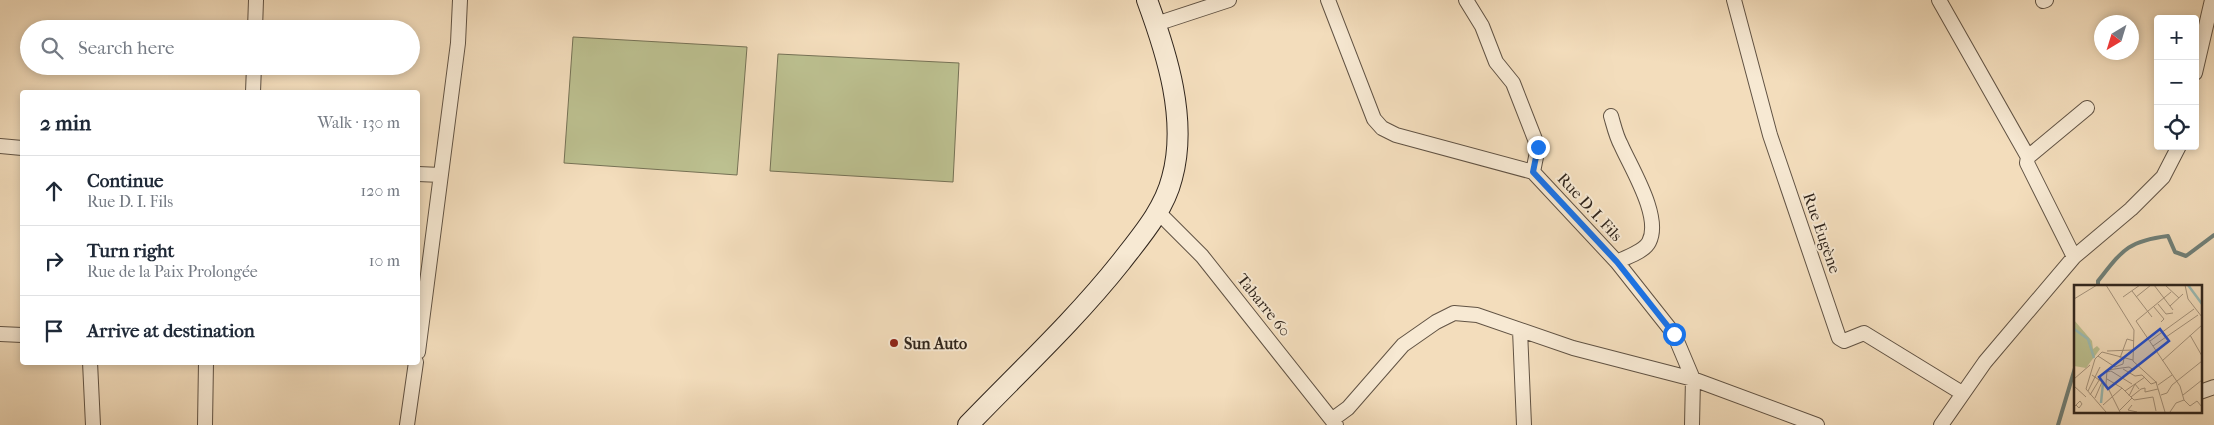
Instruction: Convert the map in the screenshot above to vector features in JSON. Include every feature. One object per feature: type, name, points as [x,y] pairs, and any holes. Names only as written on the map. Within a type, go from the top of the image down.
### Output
[{"type":"main road","points":[[974,423],[1098,290],[1158,212],[1172,178],[1177,146],[1171,79],[1156,24],[1147,0]]},
{"type":"street","points":[[255,20],[256,0]]},
{"type":"street","points":[[420,332],[458,43],[460,0]]},
{"type":"street","points":[[1156,24],[1229,0]]},
{"type":"street","name":"Rue D. I. Fils","points":[[1328,0],[1374,119],[1382,128],[1396,136],[1533,172],[1617,262],[1674,334],[1692,379]]},
{"type":"street","points":[[1466,0],[1482,26],[1496,62],[1513,83],[1538,147],[1533,172]]},
{"type":"street","name":"Rue Eugène","points":[[1734,0],[1770,135],[1839,338],[1844,342],[1864,332],[1962,392]]},
{"type":"street","points":[[1939,0],[2028,157],[2027,163],[2074,257]]},
{"type":"street","points":[[2198,60],[2212,0]]},
{"type":"street","points":[[253,90],[254,75]]},
{"type":"street","points":[[2028,157],[2087,108]]},
{"type":"street","points":[[1611,116],[1620,144],[1646,195],[1652,232],[1649,243],[1617,262]]},
{"type":"street","points":[[0,146],[20,148]]},
{"type":"street","points":[[1941,425],[1962,392],[2003,340],[2074,257],[2131,209],[2163,177],[2176,150]]},
{"type":"street","points":[[420,174],[441,175]]},
{"type":"street","name":"Tabarre 60","points":[[1158,212],[1202,256],[1335,422]]},
{"type":"street","points":[[1335,422],[1403,345],[1436,322],[1454,313],[1477,315],[1573,348],[1692,379],[1817,425]]},
{"type":"street","points":[[1520,330],[1524,425]]},
{"type":"street","points":[[0,334],[20,335]]},
{"type":"street","points":[[90,365],[93,425]]},
{"type":"street","points":[[205,425],[206,365]]},
{"type":"street","points":[[407,425],[416,365]]},
{"type":"street","points":[[1692,379],[1692,425]]},
{"type":"street","points":[[2202,391],[2214,386]]},
{"type":"green space","points":[[573,37],[747,47],[737,175],[564,163]]},
{"type":"green space","points":[[778,54],[959,63],[953,182],[770,171]]},
{"type":"waterway","points":[[2098,285],[2098,281],[2120,255],[2143,241],[2168,236],[2175,252],[2186,256],[2214,235]]},
{"type":"waterway","points":[[2058,425],[2074,371]]},
{"type":"place","name":"Sun Auto","points":[[894,343]]},
{"type":"route","points":[[1538,147],[1533,172],[1617,262],[1674,334]]}]
